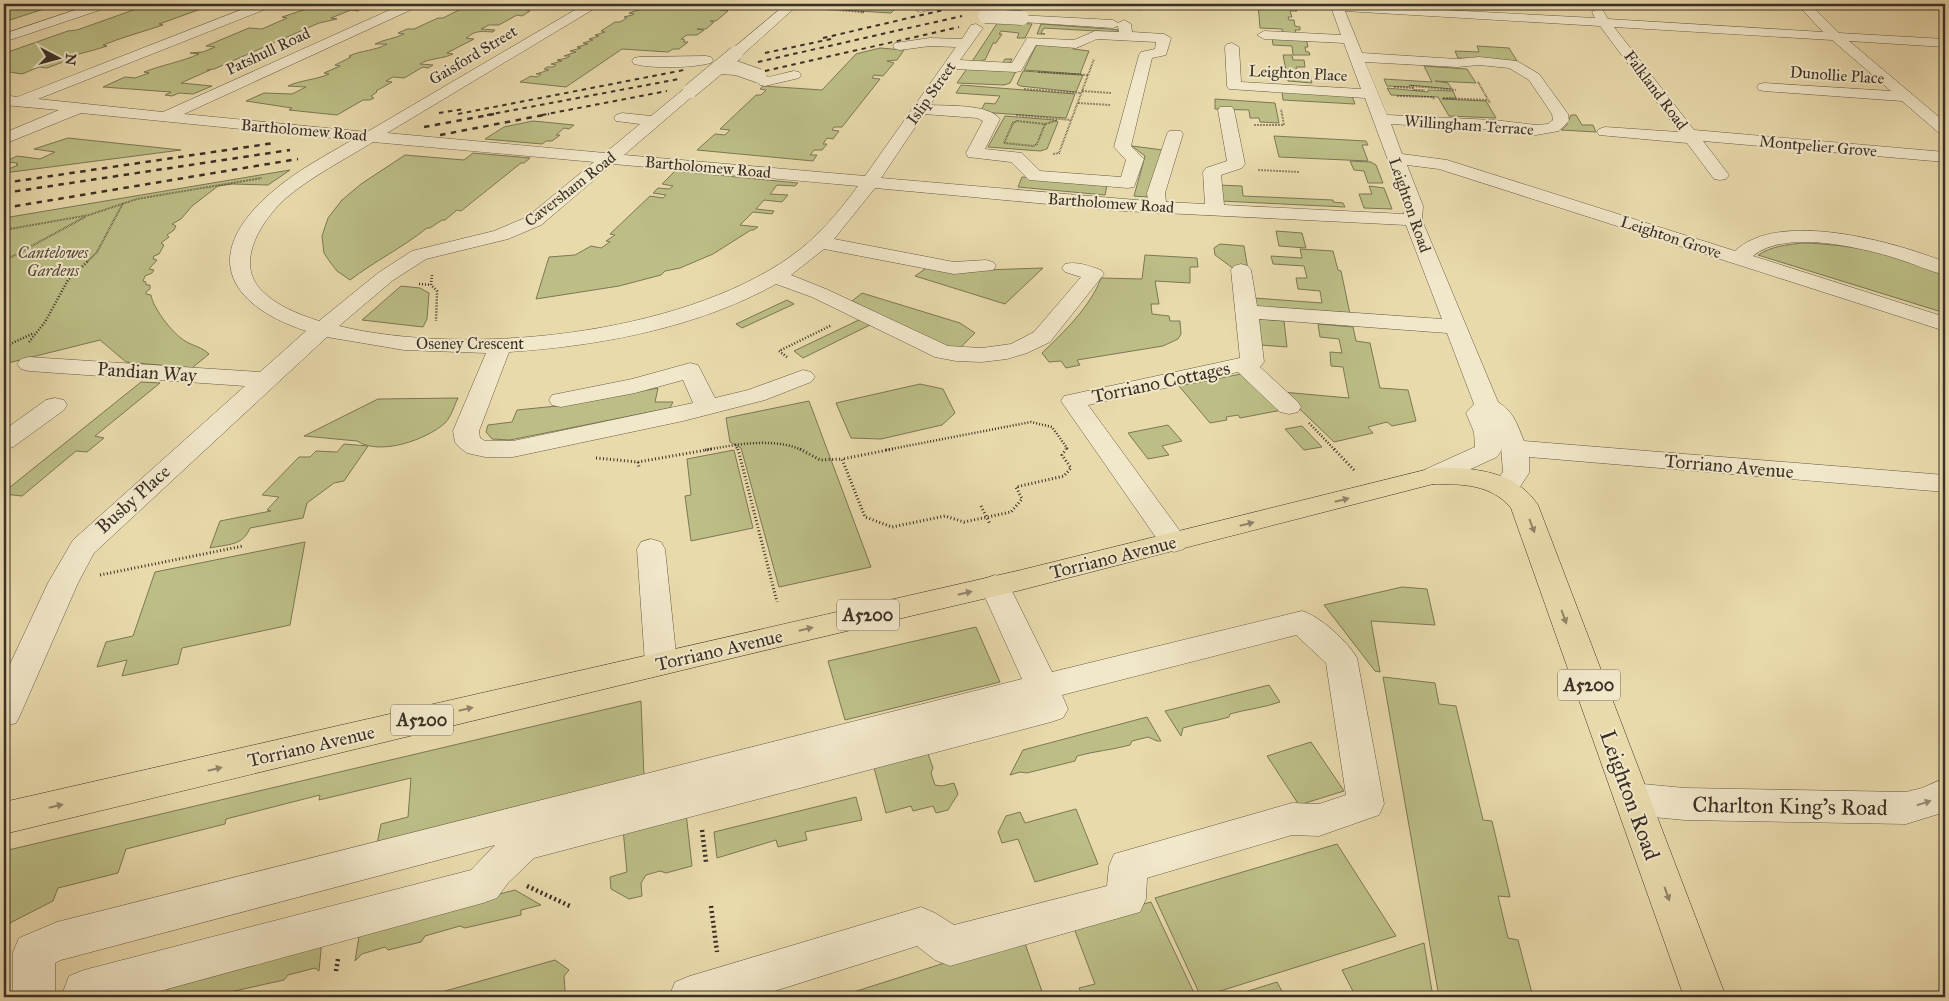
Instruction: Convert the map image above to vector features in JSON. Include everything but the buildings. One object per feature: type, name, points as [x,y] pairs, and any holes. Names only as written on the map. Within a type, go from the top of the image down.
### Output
[{"type":"main road","name":"Torriano Avenue","points":[[4,818],[996,586],[1433,476]]},
{"type":"main road","name":"Leighton Road","points":[[1433,476],[1467,476],[1489,480],[1506,487],[1524,505],[1705,997]]},
{"type":"street","points":[[4,38],[105,4]]},
{"type":"street","points":[[11,100],[267,4]]},
{"type":"street","name":"Patshull Road","points":[[165,117],[413,4]]},
{"type":"street","name":"Gaisford Street","points":[[370,137],[593,4]]},
{"type":"street","points":[[922,8],[936,4]]},
{"type":"street","name":"Islip Street","points":[[869,181],[993,4]]},
{"type":"street","name":"Falkland Road","points":[[1594,4],[1603,22],[1720,175]]},
{"type":"street","points":[[1803,4],[1836,36],[1945,130]]},
{"type":"street","name":"Caversham Road","points":[[322,329],[399,267],[424,253],[501,235],[528,225],[541,217],[791,5]]},
{"type":"street","points":[[1336,5],[1945,43]]},
{"type":"street","name":"Leighton Road","points":[[1336,5],[1414,206],[1413,220],[1455,327],[1487,406],[1500,414],[1514,448],[1516,473],[1506,487]]},
{"type":"street","points":[[980,22],[1022,18],[1126,24],[1164,38],[1161,52],[1146,55],[1122,147],[1135,159],[1123,205]]},
{"type":"street","points":[[1344,23],[1360,24]]},
{"type":"street","points":[[951,64],[1016,68],[1032,41],[1076,44],[1126,24]]},
{"type":"street","points":[[1264,35],[1349,39]]},
{"type":"street","points":[[900,46],[930,42],[966,43]]},
{"type":"street","name":"Leighton Place","points":[[1232,47],[1234,86],[1277,89],[1368,90]]},
{"type":"street","name":"Willingham Terrace","points":[[1356,57],[1448,63],[1502,62],[1530,72],[1560,114],[1560,121],[1553,128],[1536,130],[1379,119]]},
{"type":"street","points":[[639,61],[727,60],[736,68],[759,76],[765,82],[794,75]]},
{"type":"street","points":[[625,70],[660,62]]},
{"type":"street","points":[[458,84],[475,86]]},
{"type":"street","name":"Dunollie Place","points":[[1764,87],[1908,97]]},
{"type":"street","name":"Bartholomew Road","points":[[11,100],[370,137],[1123,205],[1413,220]]},
{"type":"street","points":[[4,140],[80,108]]},
{"type":"street","points":[[920,109],[980,113],[992,119],[974,153],[1016,157],[1035,176],[1128,184]]},
{"type":"street","points":[[1215,209],[1212,172],[1236,164],[1226,110]]},
{"type":"street","points":[[622,118],[655,121]]},
{"type":"street","points":[[1604,132],[1691,137]]},
{"type":"street","points":[[1158,207],[1156,193],[1174,134]]},
{"type":"street","name":"Oseney Crescent","points":[[370,137],[302,178],[268,205],[250,231],[242,252],[242,278],[260,301],[289,317],[322,329],[365,338],[416,344],[500,346],[574,338],[649,324],[725,300],[775,276],[805,258],[822,243],[855,203],[869,181]]},
{"type":"street","name":"Montpelier Grove","points":[[1691,137],[1945,157]]},
{"type":"street","name":"Leighton Grove","points":[[1394,158],[1441,164],[1945,324]]},
{"type":"street","points":[[1739,259],[1746,252],[1761,243],[1788,238],[1820,238],[1874,246],[1943,266]]},
{"type":"street","points":[[822,243],[954,268],[986,266]]},
{"type":"street","points":[[775,276],[819,293],[943,352],[965,356],[1006,352],[1031,344],[1042,337],[1094,274],[1072,268]]},
{"type":"street","name":"Torriano Cottages","points":[[1174,542],[1073,401],[1252,362],[1242,270]]},
{"type":"street","points":[[1247,312],[1455,327]]},
{"type":"street","name":"Busby Place","points":[[4,713],[63,583],[83,547],[95,534],[322,329]]},
{"type":"street","points":[[500,346],[466,431],[468,442],[476,446],[492,449],[512,449],[674,416],[756,395],[802,377]]},
{"type":"street","name":"Pandian Way","points":[[28,355],[265,380]]},
{"type":"street","points":[[1242,364],[1289,407]]},
{"type":"street","points":[[560,400],[635,386],[690,370],[707,407]]},
{"type":"street","points":[[4,442],[54,405]]},
{"type":"street","points":[[1433,476],[1488,451],[1486,432],[1478,412],[1487,406]]},
{"type":"street","name":"Torriano Avenue","points":[[1514,448],[1945,484]]},
{"type":"street","points":[[651,549],[661,663]]},
{"type":"street","points":[[82,997],[84,991],[483,885],[494,871],[523,844],[1051,709],[996,586]]},
{"type":"street","points":[[34,997],[34,952],[56,942],[1041,687],[1302,622],[1341,658],[1366,804],[1318,820],[1292,819],[1128,866],[1126,899],[950,946],[921,926],[705,992]]},
{"type":"street","name":"Charlton King's Road","points":[[1632,799],[1684,804],[1906,808],[1931,802],[1945,793]]},
{"type":"path","points":[[4,8],[18,4]]},
{"type":"path","points":[[791,5],[863,12]]},
{"type":"path","points":[[1020,160],[1059,153],[1097,50],[1076,44]]},
{"type":"path","points":[[1467,62],[1504,128]]},
{"type":"path","points":[[1016,68],[1088,75]]},
{"type":"path","points":[[1451,82],[1460,99]]},
{"type":"path","points":[[1368,90],[1413,88],[1414,90],[1425,91],[1424,89],[1456,90]]},
{"type":"path","points":[[1231,130],[1256,124],[1284,125],[1277,89]]},
{"type":"path","points":[[1368,90],[1433,98],[1435,101]]},
{"type":"path","points":[[1082,91],[1134,101]]},
{"type":"path","points":[[1443,98],[1488,100]]},
{"type":"path","points":[[1078,102],[1134,101]]},
{"type":"path","points":[[980,113],[1071,120]]},
{"type":"path","points":[[1045,124],[1036,145],[1006,143],[1003,141],[1014,122],[1045,124],[1061,119]]},
{"type":"path","points":[[1236,164],[1247,169],[1300,172]]},
{"type":"path","points":[[4,261],[89,215],[123,202],[154,195],[269,177],[302,178]]},
{"type":"path","points":[[4,347],[34,333],[44,322],[68,280],[96,252],[123,202]]},
{"type":"path","points":[[4,230],[89,215]]},
{"type":"path","points":[[399,267],[432,271],[431,285],[437,290],[436,323],[416,344]]},
{"type":"path","points":[[802,377],[796,364],[779,351],[835,323]]},
{"type":"path","points":[[28,355],[34,333]]},
{"type":"path","points":[[1289,407],[1306,420],[1375,492]]},
{"type":"path","points":[[595,458],[638,462],[754,442],[786,445],[806,451],[820,460],[842,459],[1031,422],[1052,427],[1066,448],[1062,456],[1071,468],[1064,476],[1016,487],[1022,499],[1011,512],[964,522],[945,516],[892,527],[865,517],[842,459]]},
{"type":"path","points":[[735,445],[738,449],[777,602]]},
{"type":"path","points":[[638,462],[639,467]]},
{"type":"path","points":[[981,506],[990,524]]},
{"type":"path","points":[[63,583],[243,546]]},
{"type":"path","points":[[494,871],[572,907]]},
{"type":"path","points":[[705,992],[711,906]]},
{"type":"green space","points":[[21,4],[59,4],[4,22],[4,9]]},
{"type":"green space","points":[[158,4],[215,4],[159,24],[163,25],[103,45],[107,46],[66,58],[71,59],[47,68],[39,67],[22,74],[4,71],[4,54],[10,52],[8,52],[139,8]]},
{"type":"green space","points":[[322,4],[366,4],[358,11],[351,10],[331,18],[337,19],[319,23],[214,69],[207,70],[210,70],[181,83],[212,86],[193,94],[179,93],[172,96],[165,95],[171,92],[103,87],[125,77],[135,78],[149,73],[144,72],[192,57],[199,54],[190,53],[203,52],[215,47],[206,46],[249,28],[262,29],[287,18],[282,17]]},
{"type":"green space","points":[[471,4],[537,4],[526,10],[530,11],[522,16],[517,15],[499,25],[489,25],[481,29],[495,30],[493,32],[477,32],[472,34],[466,38],[474,39],[447,53],[453,54],[420,64],[433,65],[428,68],[423,67],[404,78],[393,77],[386,81],[392,82],[371,96],[374,98],[363,100],[337,115],[289,110],[292,108],[246,101],[264,93],[292,94],[306,87],[288,86],[329,74],[324,73],[340,66],[335,65],[351,57],[349,56],[387,44],[375,44],[404,34],[398,33],[407,29],[414,29],[438,18],[443,18]]},
{"type":"green space","points":[[644,4],[729,4],[720,10],[728,11],[716,21],[710,21],[714,22],[706,29],[697,29],[704,30],[697,35],[687,35],[681,39],[685,40],[683,42],[688,42],[679,49],[673,49],[668,52],[622,49],[566,87],[520,82],[531,76],[537,77],[541,74],[536,74],[549,70],[544,69],[553,67],[556,65],[551,64],[562,61],[557,60],[567,58],[570,56],[564,56],[576,52],[570,51],[588,44],[583,43],[593,40],[589,39],[599,36],[595,35],[605,32],[601,31],[615,22],[620,22],[627,18],[624,17],[634,14],[629,13],[649,5]]},
{"type":"green space","points":[[848,4],[900,4],[891,13],[842,10]]},
{"type":"green space","points":[[1258,4],[1282,4],[1283,8],[1296,9],[1297,11],[1290,11],[1292,17],[1288,17],[1289,20],[1294,20],[1295,26],[1300,27],[1300,30],[1295,30],[1297,35],[1283,35],[1282,29],[1260,28]]},
{"type":"green space","points":[[998,22],[1032,24],[1025,38],[1017,38],[1019,33],[1001,31],[999,34],[1002,34],[996,43],[993,43],[985,60],[982,60],[980,63],[1001,65],[1005,59],[1012,59],[1009,65],[1005,66],[971,63]]},
{"type":"green space","points":[[1041,24],[1121,30],[1114,32],[1044,28],[1041,33],[1045,34],[1037,34]]},
{"type":"green space","points":[[1272,36],[1306,38],[1308,47],[1305,47],[1306,52],[1309,52],[1310,55],[1293,55],[1292,46],[1273,45]]},
{"type":"green space","points":[[1037,44],[1074,47],[1073,49],[1089,51],[1080,74],[1024,70]]},
{"type":"green space","points":[[1477,46],[1509,48],[1517,61],[1458,58],[1455,51],[1479,52]]},
{"type":"green space","points":[[880,48],[904,50],[897,60],[887,61],[894,63],[883,76],[874,75],[872,78],[880,79],[842,127],[834,127],[832,130],[839,131],[833,139],[827,138],[823,144],[827,144],[822,150],[814,150],[810,155],[817,155],[813,161],[697,150],[715,134],[725,135],[730,130],[720,129],[756,95],[761,95],[766,90],[760,89],[763,86],[822,90],[856,54]]},
{"type":"green space","points":[[1283,55],[1292,55],[1293,60],[1304,60],[1305,67],[1296,67],[1297,71],[1309,71],[1312,83],[1288,81]]},
{"type":"green space","points":[[1424,66],[1467,69],[1476,83],[1435,81],[1448,83],[1452,89],[1409,85],[1410,87],[1387,86],[1384,79],[1432,82]]},
{"type":"green space","points":[[968,67],[1016,71],[1010,83],[1004,85],[957,83]]},
{"type":"green space","points":[[1023,71],[1083,75],[1076,92],[1020,86],[1017,84]]},
{"type":"green space","points":[[961,85],[1075,94],[1066,118],[980,112],[985,103],[995,104],[1000,96],[956,93]]},
{"type":"green space","points":[[1387,88],[1428,92],[1428,90],[1453,91],[1456,98],[1442,99],[1486,101],[1496,118],[1449,116],[1438,97],[1391,95]]},
{"type":"green space","points":[[1282,92],[1352,96],[1355,104],[1283,100]]},
{"type":"green space","points":[[1215,99],[1275,103],[1279,123],[1260,122],[1259,118],[1250,118],[1249,110],[1215,109]]},
{"type":"green space","points":[[1571,115],[1576,115],[1582,125],[1593,125],[1596,132],[1561,130],[1566,126]]},
{"type":"green space","points":[[1005,116],[1054,120],[1058,122],[1047,149],[1040,151],[988,147]]},
{"type":"green space","points":[[533,121],[574,125],[569,129],[564,128],[556,135],[560,135],[552,141],[546,141],[542,144],[485,139],[504,127]]},
{"type":"green space","points":[[1274,136],[1366,141],[1368,145],[1362,145],[1368,161],[1279,157]]},
{"type":"green space","points":[[68,138],[181,150],[4,173],[4,171],[18,165],[16,165],[18,163],[5,162],[17,156],[40,159],[55,152],[34,149]]},
{"type":"green space","points":[[1132,146],[1163,150],[1147,197],[1134,196],[1145,156]]},
{"type":"green space","points":[[473,153],[530,158],[521,163],[461,211],[457,210],[445,220],[427,228],[350,280],[337,271],[324,253],[322,236],[328,218],[342,200],[361,184],[405,155],[464,160]]},
{"type":"green space","points":[[1350,161],[1371,162],[1376,165],[1383,183],[1368,183],[1364,171],[1354,170]]},
{"type":"green space","name":"Cantelowes Gardens","points":[[290,170],[268,185],[232,184],[218,186],[192,206],[181,219],[172,224],[176,226],[174,230],[161,243],[164,245],[159,254],[154,256],[153,259],[157,260],[149,269],[154,270],[145,276],[143,281],[146,282],[146,285],[150,285],[150,289],[146,294],[151,295],[159,313],[174,332],[185,341],[209,354],[192,368],[126,362],[100,340],[4,364],[4,218]]},
{"type":"green space","points":[[675,171],[798,183],[795,186],[777,185],[770,194],[788,195],[782,202],[764,200],[756,209],[774,211],[772,214],[753,212],[740,225],[758,227],[713,254],[680,268],[665,271],[661,275],[619,286],[536,299],[549,257],[575,255],[591,246],[601,248],[610,242],[606,241],[615,235],[610,234],[650,196],[663,198],[666,195],[653,193],[658,188],[669,189],[673,186],[662,184]]},
{"type":"green space","points":[[1022,177],[1107,185],[1105,195],[1018,187]]},
{"type":"green space","points":[[1218,185],[1242,186],[1243,196],[1333,200],[1333,202],[1343,203],[1345,207],[1220,201]]},
{"type":"green space","points":[[1369,186],[1384,188],[1392,209],[1364,208],[1359,194],[1372,194]]},
{"type":"green space","points":[[1276,231],[1302,233],[1306,248],[1279,246]]},
{"type":"green space","points":[[1802,243],[1857,248],[1875,252],[1911,262],[1945,276],[1945,313],[1758,255],[1785,245]]},
{"type":"green space","points":[[1220,244],[1244,246],[1248,270],[1234,269],[1215,255],[1214,248]]},
{"type":"green space","points":[[1300,249],[1333,251],[1338,270],[1341,271],[1350,314],[1255,308],[1254,298],[1322,303],[1320,291],[1298,289],[1296,278],[1307,278],[1304,266],[1273,264],[1271,256],[1302,258]]},
{"type":"green space","points":[[1145,255],[1197,258],[1198,267],[1190,267],[1190,283],[1155,281],[1159,304],[1151,304],[1152,314],[1169,316],[1170,321],[1180,321],[1181,334],[1178,339],[1163,346],[1077,360],[1080,365],[1066,368],[1061,361],[1049,362],[1042,353],[1067,328],[1091,299],[1101,278],[1142,279]]},
{"type":"green space","points":[[928,267],[985,270],[1043,268],[1005,304],[915,276]]},
{"type":"green space","points":[[401,286],[420,288],[429,293],[427,319],[423,327],[362,320]]},
{"type":"green space","points":[[862,293],[960,323],[975,333],[955,353],[852,301]]},
{"type":"green space","points":[[787,300],[794,304],[742,328],[736,324]]},
{"type":"green space","points":[[863,318],[874,323],[803,358],[794,351]]},
{"type":"green space","points":[[1259,319],[1284,321],[1287,347],[1260,345]]},
{"type":"green space","points":[[1318,324],[1353,327],[1356,341],[1370,343],[1380,388],[1408,390],[1416,421],[1392,426],[1387,422],[1368,427],[1373,433],[1334,442],[1282,392],[1349,398],[1343,367],[1331,366],[1330,352],[1342,353],[1339,339],[1320,337]]},
{"type":"green space","points":[[1241,374],[1282,410],[1240,418],[1238,415],[1226,417],[1227,420],[1210,423],[1179,386]]},
{"type":"green space","points":[[141,382],[160,383],[95,436],[104,438],[87,452],[76,451],[22,496],[4,494],[4,492]]},
{"type":"green space","points":[[920,384],[943,389],[955,413],[942,425],[881,439],[851,438],[836,403]]},
{"type":"green space","points":[[658,388],[655,402],[673,402],[670,408],[510,440],[492,439],[486,432],[488,425],[512,422],[517,410],[567,405]]},
{"type":"green space","points":[[458,398],[451,415],[445,423],[426,435],[402,444],[378,447],[357,441],[304,436],[378,399]]},
{"type":"green space","points":[[809,401],[871,567],[779,587],[741,448],[730,442],[726,418]]},
{"type":"green space","points":[[1168,425],[1182,441],[1162,446],[1169,455],[1148,459],[1128,433]]},
{"type":"green space","points":[[1302,426],[1322,447],[1304,450],[1285,429]]},
{"type":"green space","points":[[344,444],[368,446],[344,481],[334,483],[307,503],[303,518],[250,528],[247,534],[239,541],[229,545],[210,548],[220,521],[271,511],[267,510],[279,497],[262,495],[299,457],[310,457],[316,451],[337,452]]},
{"type":"green space","points":[[734,450],[753,528],[691,541],[685,496],[691,495],[687,459]]},
{"type":"green space","points":[[305,542],[290,625],[182,648],[178,664],[122,676],[127,660],[97,667],[106,642],[133,636],[155,572]]},
{"type":"green space","points":[[1402,587],[1427,589],[1435,625],[1371,621],[1380,672],[1375,671],[1324,605]]},
{"type":"green space","points":[[976,627],[1000,682],[845,720],[828,661]]},
{"type":"green space","points":[[1383,677],[1435,683],[1439,704],[1456,706],[1483,820],[1492,821],[1510,897],[1498,896],[1508,938],[1518,940],[1533,997],[1439,997]]},
{"type":"green space","points":[[1269,685],[1280,702],[1230,714],[1229,717],[1223,719],[1183,728],[1181,736],[1165,711]]},
{"type":"green space","points":[[641,701],[644,777],[376,849],[381,824],[408,817],[411,778],[319,800],[320,795],[226,819],[225,824],[126,849],[118,873],[58,888],[53,901],[4,926],[4,851]]},
{"type":"green space","points":[[1147,717],[1161,741],[1148,737],[1132,741],[1130,745],[1077,756],[1075,761],[1027,773],[1020,772],[1010,775],[1023,750]]},
{"type":"green space","points":[[1311,742],[1344,791],[1299,805],[1267,756]]},
{"type":"green space","points":[[926,748],[933,768],[931,773],[935,785],[942,786],[954,783],[958,794],[948,810],[936,813],[933,806],[913,811],[911,806],[886,813],[872,760]]},
{"type":"green space","points":[[856,797],[862,820],[805,832],[807,840],[778,847],[776,840],[717,858],[714,832]]},
{"type":"green space","points":[[1076,809],[1098,864],[1035,882],[1018,839],[1002,843],[998,832],[1006,816],[1020,812],[1025,823]]},
{"type":"green space","points":[[686,813],[692,866],[666,873],[660,871],[646,875],[641,883],[642,896],[629,899],[611,889],[610,877],[627,872],[623,829]]},
{"type":"green space","points":[[1337,844],[1396,936],[1201,997],[1155,898]]},
{"type":"green space","points":[[515,890],[541,905],[521,910],[521,915],[465,928],[460,926],[425,936],[421,942],[388,950],[385,947],[362,954],[355,961],[360,930]]},
{"type":"green space","points":[[1151,902],[1196,997],[1083,997],[1079,988],[1095,984],[1072,923]]},
{"type":"green space","points":[[1023,938],[1044,997],[838,997]]},
{"type":"green space","points":[[322,939],[319,971],[315,968],[288,975],[284,980],[207,997],[166,997],[170,982]]},
{"type":"green space","points":[[1424,943],[1433,997],[1356,997],[1342,970]]},
{"type":"green space","points":[[555,960],[569,970],[564,976],[565,991],[571,993],[571,997],[438,997],[438,993]]},
{"type":"green space","points":[[1277,982],[1285,997],[1229,997]]},
{"type":"railway","points":[[1050,7],[1064,4]]},
{"type":"railway","points":[[823,38],[956,7]]},
{"type":"railway","points":[[758,62],[962,16]]},
{"type":"railway","points":[[765,71],[959,27]]},
{"type":"railway","points":[[765,53],[831,39]]},
{"type":"railway","points":[[458,114],[684,70]]},
{"type":"railway","points":[[487,115],[679,79]]},
{"type":"railway","points":[[542,115],[667,91]]},
{"type":"railway","points":[[439,113],[464,109]]},
{"type":"railway","points":[[424,127],[494,114]]},
{"type":"railway","points":[[440,135],[549,114]]},
{"type":"railway","points":[[4,183],[274,143]]},
{"type":"railway","points":[[4,193],[290,150]]},
{"type":"railway","points":[[4,208],[298,159]]}]
